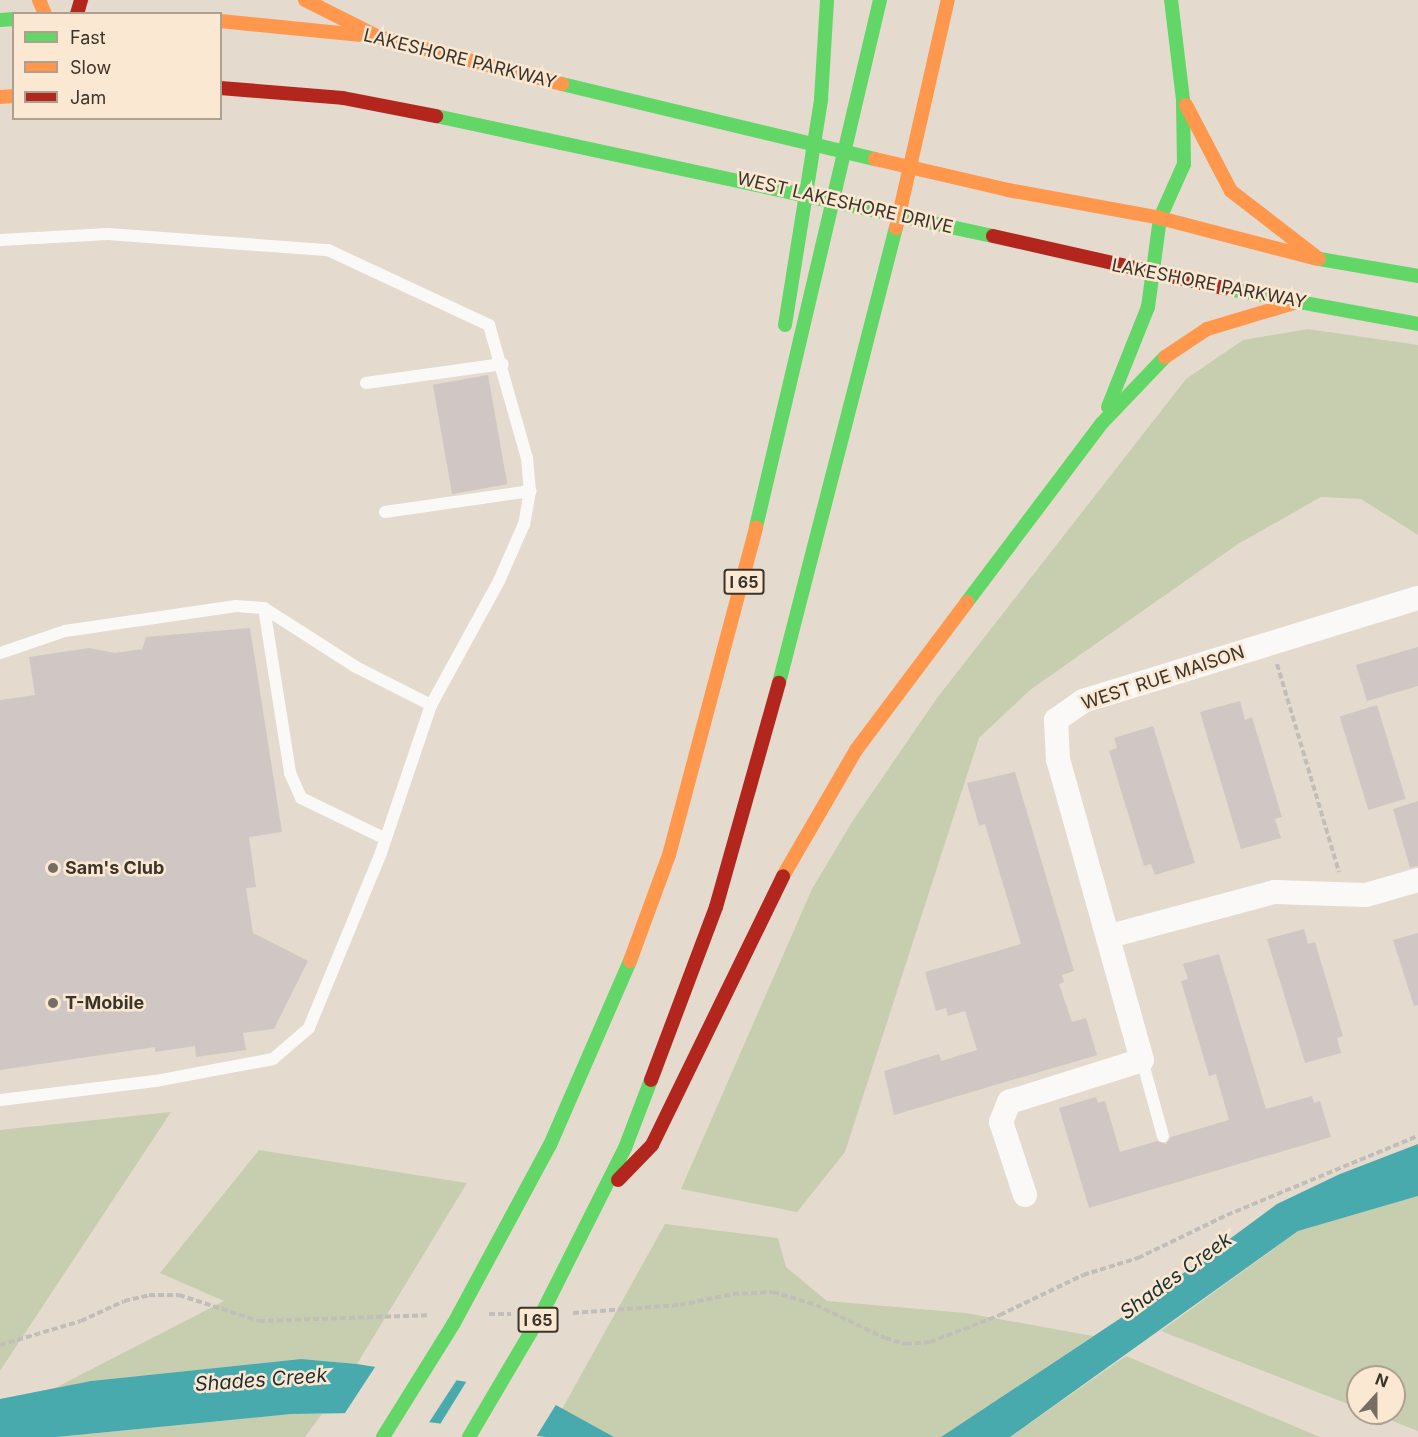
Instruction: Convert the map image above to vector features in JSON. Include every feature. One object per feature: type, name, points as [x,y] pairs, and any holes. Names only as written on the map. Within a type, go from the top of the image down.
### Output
[{"type":"main road","points":[[305,0],[379,37]]},
{"type":"main road","points":[[762,499],[821,99],[827,0]]},
{"type":"main road","name":"I 65","points":[[383,1437],[471,1293],[550,1145],[609,1014],[669,855],[708,722],[880,0]]},
{"type":"main road","name":"I 65","points":[[469,1437],[541,1315],[600,1199],[625,1148],[683,1002],[744,815],[893,243],[948,0]]},
{"type":"main road","points":[[1102,423],[1148,307],[1160,218],[1184,164],[1183,100],[1172,0]]},
{"type":"main road","name":"LAKESHORE PARKWAY","points":[[222,21],[379,37],[1008,190],[1160,218]]},
{"type":"main road","name":"WEST LAKESHORE DRIVE","points":[[222,88],[344,98],[689,167],[1001,238]]},
{"type":"main road","points":[[1183,100],[1231,191],[1319,259]]},
{"type":"main road","points":[[1160,218],[1319,259],[1418,276]]},
{"type":"main road","name":"LAKESHORE PARKWAY","points":[[1001,238],[1152,275],[1418,324]]},
{"type":"main road","points":[[600,1199],[652,1145],[783,876],[856,750],[1102,423],[1169,353],[1208,329],[1296,302]]},
{"type":"street","name":"WEST RUE MAISON","points":[[1142,1060],[1110,936],[1058,760],[1056,720],[1083,701],[1418,598]]},
{"type":"street","points":[[1110,936],[1274,892],[1365,895],[1418,880]]},
{"type":"street","points":[[1025,1195],[1001,1122],[1009,1101],[1142,1060]]},
{"type":"lane","points":[[0,240],[108,234],[328,249],[489,325],[503,364],[527,458],[530,491],[524,524],[499,581],[431,705],[386,839],[309,1028],[273,1059],[154,1081],[0,1100]]},
{"type":"lane","points":[[366,383],[503,364]]},
{"type":"lane","points":[[386,512],[530,491]]},
{"type":"lane","points":[[0,653],[66,631],[236,606],[264,608],[356,668],[431,705]]},
{"type":"lane","points":[[264,608],[290,773],[301,798],[386,839]]},
{"type":"lane","points":[[1142,1060],[1163,1136]]},
{"type":"path","points":[[1271,643],[1345,894]]},
{"type":"path","points":[[562,1313],[680,1305],[733,1294],[773,1292],[816,1305],[885,1338],[906,1344],[930,1342],[1000,1315],[1083,1275],[1138,1258],[1227,1215],[1418,1136]]},
{"type":"path","points":[[0,1345],[81,1322],[124,1301],[150,1295],[178,1295],[259,1321],[430,1315]]},
{"type":"path","points":[[478,1315],[514,1314]]},
{"type":"green space","points":[[1308,329],[1418,345],[1418,535],[1361,499],[1321,497],[1238,544],[1030,690],[979,738],[845,1152],[797,1212],[681,1189],[812,889],[852,822],[937,698],[1186,379],[1243,340]]},
{"type":"green space","points":[[171,1112],[0,1371],[0,1130]]},
{"type":"green space","points":[[259,1150],[467,1183],[357,1364],[301,1359],[91,1381],[53,1389],[224,1301],[160,1273]]},
{"type":"green space","points":[[1418,1196],[1418,1431],[1403,1425],[1406,1425],[1406,1365],[1346,1365],[1346,1403],[1161,1331],[1298,1231]]},
{"type":"green space","points":[[665,1224],[778,1238],[786,1267],[827,1301],[966,1313],[1093,1336],[941,1437],[614,1437],[562,1409]]},
{"type":"green space","points":[[1126,1356],[1320,1437],[1010,1437]]},
{"type":"green space","points":[[291,1414],[322,1414],[305,1437],[57,1437]]},
{"type":"water","points":[[1418,1144],[1418,1196],[1298,1231],[1010,1437],[941,1437],[1139,1306],[1277,1204],[1340,1174]]},
{"type":"water","name":"Shades Creek","points":[[301,1359],[357,1364],[534,1393],[614,1437],[546,1437],[357,1413],[291,1414],[57,1437],[0,1437],[0,1399],[91,1381]]},
{"type":"pier","points":[[377,1364],[458,1378],[428,1424],[343,1416]]},
{"type":"pier","points":[[468,1379],[534,1390],[557,1403],[536,1437],[439,1426]]},
{"type":"building","points":[[488,375],[507,484],[452,494],[433,385]]},
{"type":"building","points":[[250,628],[282,832],[249,837],[256,887],[246,888],[253,933],[308,961],[274,1029],[243,1033],[246,1050],[196,1057],[195,1046],[155,1052],[155,1047],[0,1070],[0,700],[35,695],[29,657],[89,648],[115,653],[142,649],[146,637]]},
{"type":"building","points":[[1418,647],[1418,686],[1367,701],[1356,665]]},
{"type":"building","points":[[1240,701],[1245,720],[1252,717],[1282,817],[1275,819],[1281,838],[1241,849],[1200,712]]},
{"type":"building","points":[[1377,705],[1406,799],[1368,810],[1340,716]]},
{"type":"building","points":[[1153,726],[1195,863],[1155,875],[1151,864],[1144,866],[1109,751],[1117,748],[1114,738]]},
{"type":"building","points":[[1015,772],[1074,971],[1062,975],[1064,982],[1059,984],[1072,1022],[1086,1018],[1097,1055],[894,1115],[884,1071],[939,1054],[941,1061],[977,1050],[965,1011],[948,1016],[946,1008],[936,1011],[925,972],[1021,944],[985,824],[979,826],[967,783]]},
{"type":"building","points":[[1418,801],[1418,866],[1410,868],[1393,809]]},
{"type":"building","points":[[1304,929],[1308,944],[1315,942],[1343,1036],[1337,1038],[1341,1053],[1305,1063],[1267,939]]},
{"type":"building","points":[[1418,933],[1418,1005],[1414,1006],[1393,940]]},
{"type":"building","points":[[1219,954],[1266,1109],[1312,1096],[1314,1103],[1320,1101],[1331,1137],[1089,1208],[1059,1108],[1096,1097],[1098,1103],[1105,1101],[1120,1152],[1157,1141],[1166,1144],[1171,1137],[1229,1120],[1216,1074],[1209,1076],[1181,981],[1188,979],[1183,964]]},
{"type":"traffic: fast","points":[[785,325],[821,99],[827,0]]},
{"type":"traffic: fast","points":[[756,527],[880,0]]},
{"type":"traffic: fast","points":[[1108,407],[1148,307],[1160,218],[1184,164],[1183,100],[1171,0]]},
{"type":"traffic: fast","points":[[0,20],[12,19]]},
{"type":"traffic: fast","points":[[562,84],[875,159]]},
{"type":"traffic: fast","points":[[436,116],[993,236]]},
{"type":"traffic: fast","points":[[779,683],[896,228]]},
{"type":"traffic: fast","points":[[1314,258],[1418,276]]},
{"type":"traffic: fast","points":[[1224,288],[1418,324]]},
{"type":"traffic: fast","points":[[967,602],[1102,423],[1165,357]]},
{"type":"traffic: fast","points":[[383,1437],[454,1323],[550,1145],[630,961]]},
{"type":"traffic: fast","points":[[469,1437],[541,1315],[625,1148],[651,1080]]},
{"type":"traffic: slow","points":[[39,0],[44,12]]},
{"type":"traffic: slow","points":[[305,0],[379,37]]},
{"type":"traffic: slow","points":[[896,228],[948,0]]},
{"type":"traffic: slow","points":[[222,21],[379,37],[562,84]]},
{"type":"traffic: slow","points":[[0,97],[12,96]]},
{"type":"traffic: slow","points":[[1186,105],[1231,191],[1319,259]]},
{"type":"traffic: slow","points":[[875,159],[1008,190],[1160,218],[1314,258]]},
{"type":"traffic: slow","points":[[1165,357],[1207,329],[1297,302]]},
{"type":"traffic: slow","points":[[630,961],[669,855],[756,527]]},
{"type":"traffic: slow","points":[[783,876],[856,750],[967,602]]},
{"type":"traffic: jam","points":[[78,12],[81,0]]},
{"type":"traffic: jam","points":[[222,88],[343,98],[436,116]]},
{"type":"traffic: jam","points":[[993,236],[1224,288]]},
{"type":"traffic: jam","points":[[651,1080],[716,907],[779,683]]},
{"type":"traffic: jam","points":[[618,1180],[652,1145],[783,876]]},
{"type":"place","name":"Sam's Club","points":[[53,868]]},
{"type":"place","name":"T-Mobile","points":[[53,1003]]}]
